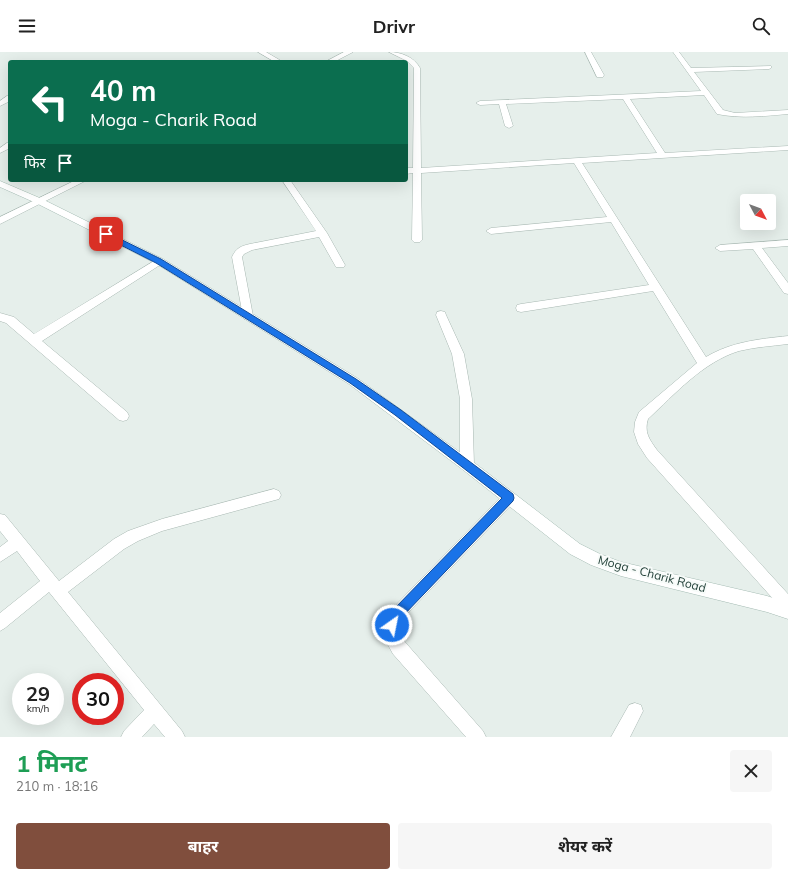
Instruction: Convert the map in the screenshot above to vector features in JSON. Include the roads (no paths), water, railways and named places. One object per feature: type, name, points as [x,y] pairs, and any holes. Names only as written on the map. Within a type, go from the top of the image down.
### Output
[{"type":"street","points":[[261,52],[276,60]]},
{"type":"street","points":[[332,60],[350,52]]},
{"type":"street","points":[[392,52],[408,59],[415,64],[417,68],[416,240]]},
{"type":"street","points":[[588,52],[600,75]]},
{"type":"street","points":[[676,52],[717,109],[726,114],[788,112]]},
{"type":"street","points":[[689,70],[769,67]]},
{"type":"street","points":[[480,103],[706,93]]},
{"type":"street","points":[[625,96],[663,156]]},
{"type":"street","points":[[502,102],[509,126]]},
{"type":"street","points":[[408,116],[417,116]]},
{"type":"street","points":[[408,171],[788,148]]},
{"type":"street","points":[[577,161],[704,364]]},
{"type":"street","points":[[0,221],[79,182]]},
{"type":"street","points":[[287,182],[322,233],[340,265]]},
{"type":"street","name":"Moga - Charik Road","points":[[0,184],[39,201],[159,261],[353,381],[467,465],[575,548],[596,560],[622,569],[767,604],[788,611]]},
{"type":"street","points":[[491,231],[614,219]]},
{"type":"street","points":[[248,316],[238,257],[239,253],[243,249],[250,247],[322,233]]},
{"type":"street","points":[[720,248],[788,243]]},
{"type":"street","points":[[755,245],[788,290]]},
{"type":"street","points":[[34,340],[159,261]]},
{"type":"street","points":[[521,308],[656,287]]},
{"type":"street","points":[[441,315],[458,354],[466,399],[467,465]]},
{"type":"street","points":[[0,317],[10,320],[123,416]]},
{"type":"street","points":[[788,340],[737,348],[718,354],[704,364],[643,416],[639,428],[642,438],[652,454],[788,605]]},
{"type":"street","points":[[0,623],[133,536],[162,525],[274,496]]},
{"type":"street","points":[[478,737],[399,648],[392,637],[392,625],[397,614],[509,498]]},
{"type":"street","points":[[0,520],[176,737]]},
{"type":"street","points":[[0,555],[18,542]]},
{"type":"street","points":[[130,737],[155,711]]},
{"type":"street","points":[[620,737],[635,711]]}]
